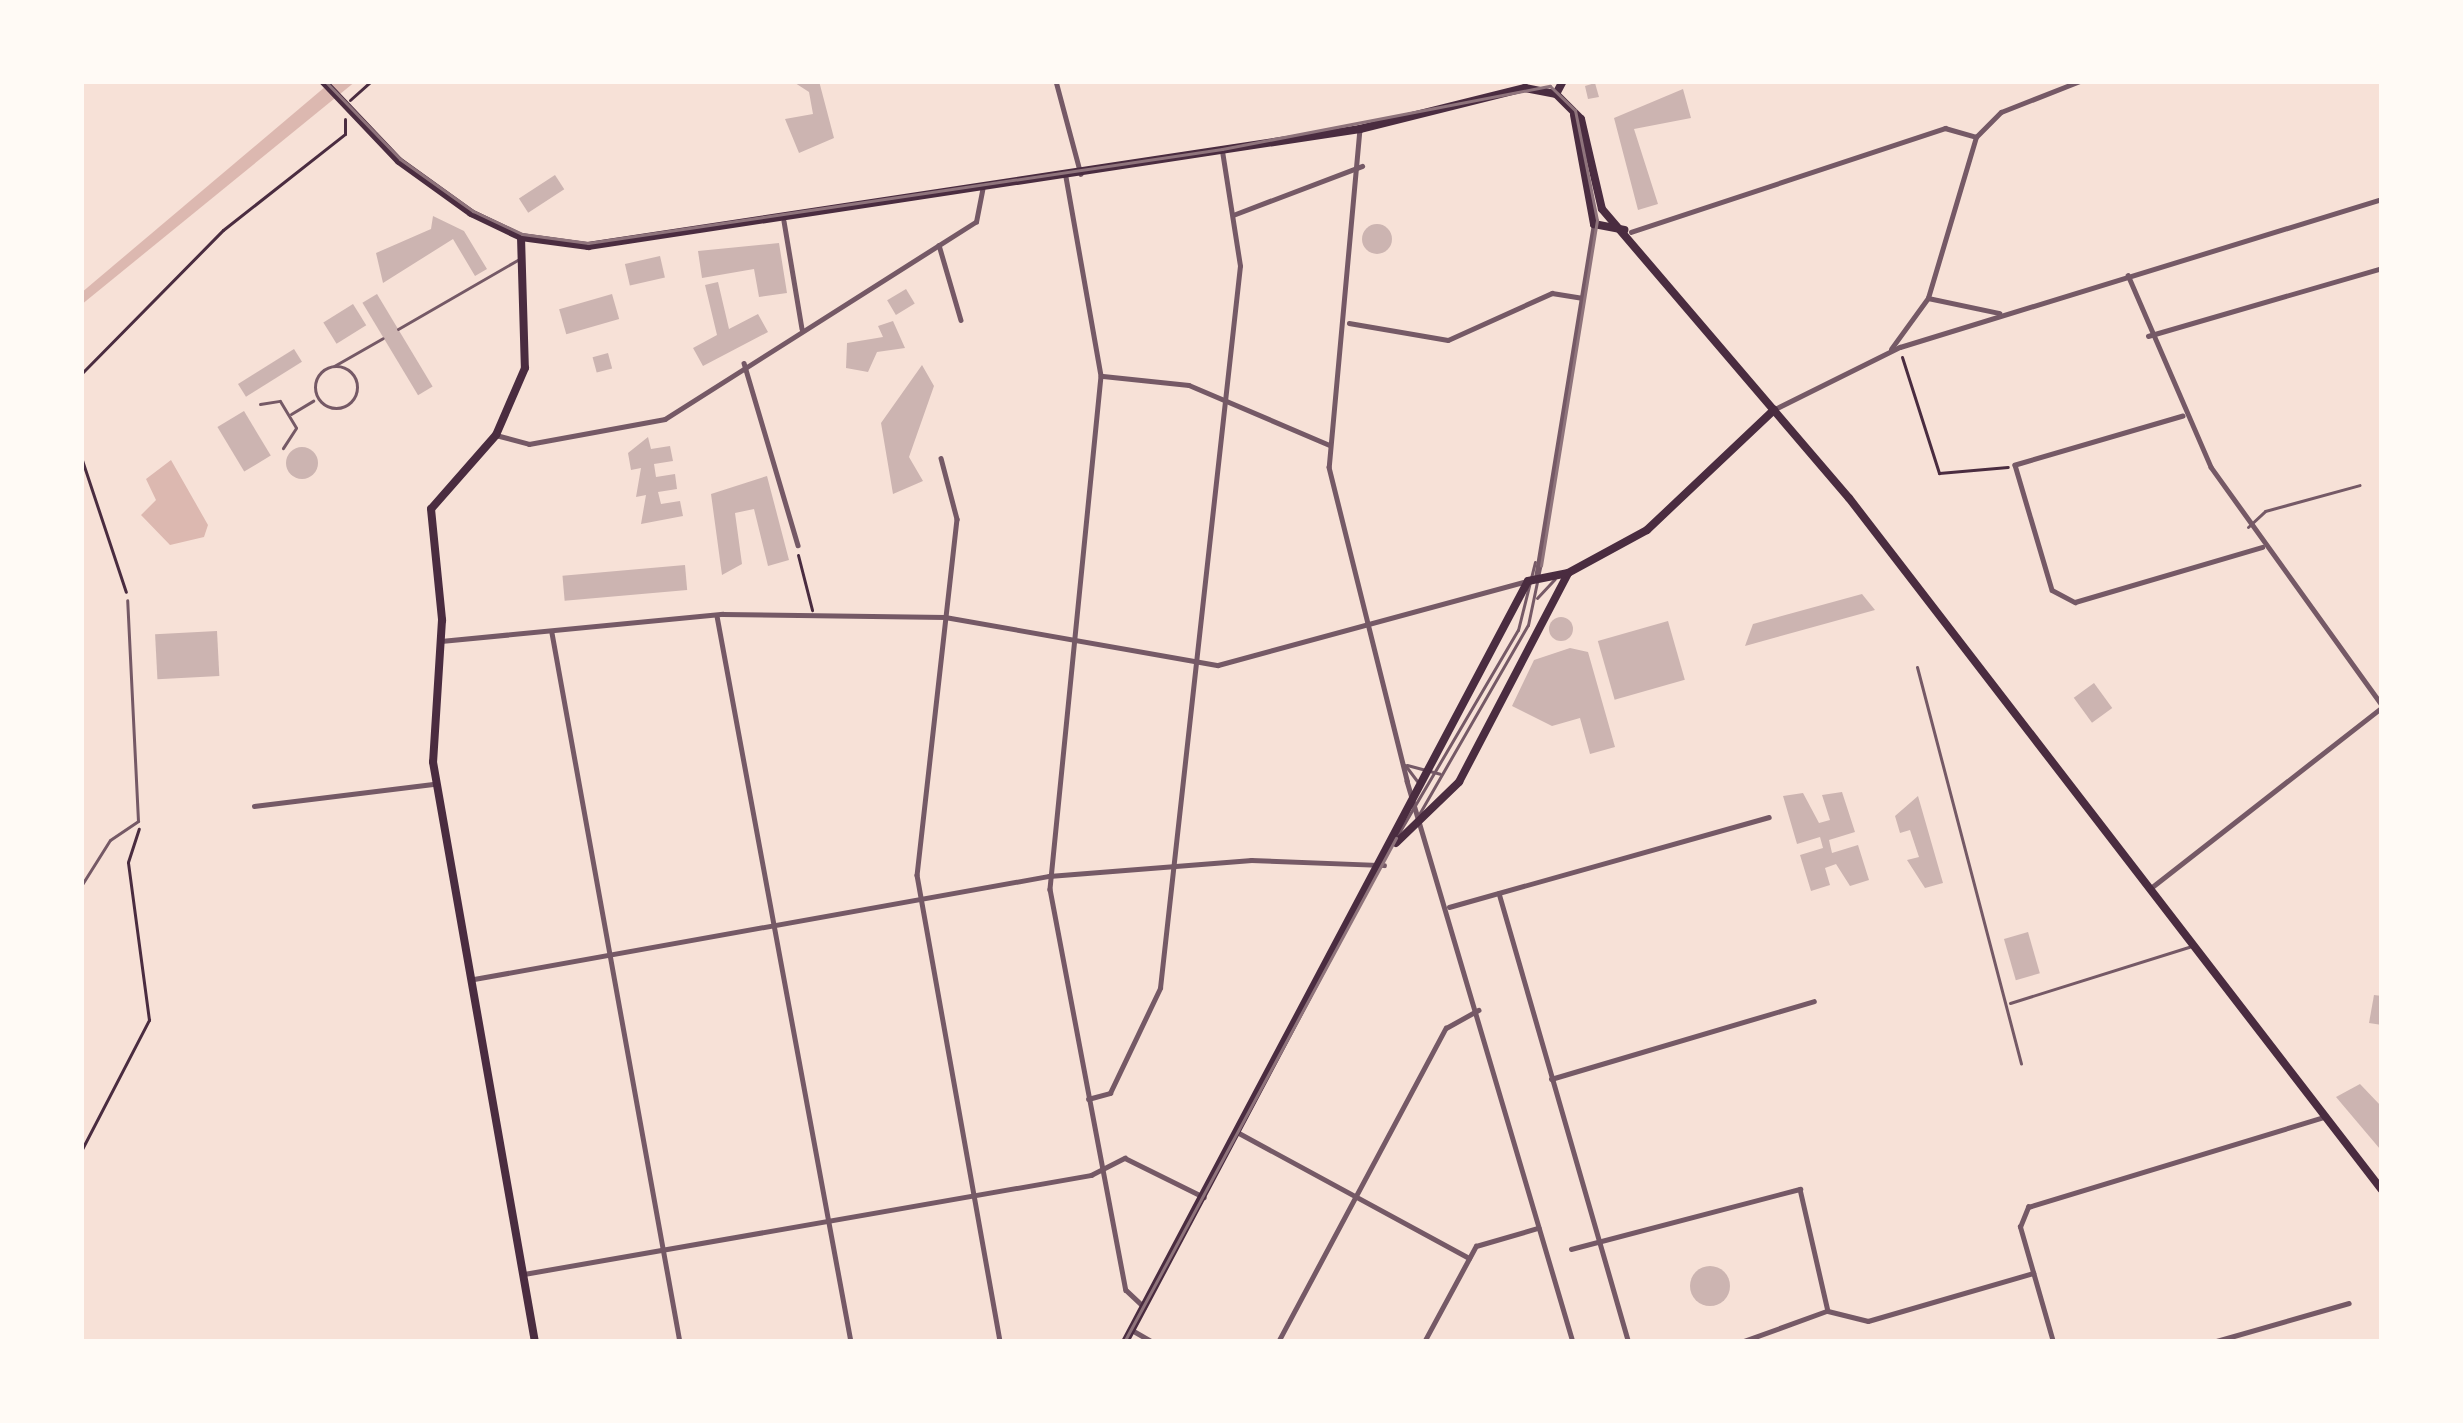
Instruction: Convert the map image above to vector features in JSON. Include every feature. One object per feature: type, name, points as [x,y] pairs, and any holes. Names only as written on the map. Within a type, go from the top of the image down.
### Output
[{"type":"main road","points":[[323,81],[420,178],[521,237],[610,245],[1360,129],[1525,88],[1556,94],[1574,115],[1600,206],[1631,232],[1774,410],[2325,1117],[2378,1176],[2382,1190]]},
{"type":"main road","points":[[1556,94],[1563,81]]},
{"type":"main road","points":[[1574,115],[1594,225],[1631,232]]},
{"type":"main road","points":[[521,237],[529,345],[496,435],[430,509],[441,641],[433,784],[535,1342]]},
{"type":"main road","points":[[1125,1342],[1398,840],[1413,797],[1533,580],[1565,574],[1647,530],[1774,410]]},
{"type":"main road","points":[[1398,840],[1420,814],[1459,782],[1565,574]]},
{"type":"street","points":[[1056,81],[1081,174]]},
{"type":"street","points":[[1887,353],[1928,298],[1976,137],[2000,112],[2080,81]]},
{"type":"street","points":[[1631,232],[1945,128],[1976,137]]},
{"type":"street","points":[[1360,129],[1363,166],[1349,323],[1330,445],[1400,754],[1574,1342]]},
{"type":"street","points":[[1088,1099],[1110,1093],[1157,1006],[1240,266],[1222,151]]},
{"type":"street","points":[[1233,215],[1363,166]]},
{"type":"street","points":[[1066,176],[1102,376],[1049,876],[1126,1290],[1144,1307]]},
{"type":"street","points":[[496,435],[529,444],[665,418],[744,363],[976,222],[982,190]]},
{"type":"street","points":[[1774,410],[1900,347],[2382,200]]},
{"type":"street","points":[[784,221],[802,330]]},
{"type":"street","points":[[441,641],[717,615],[945,617],[1076,633],[1218,665],[1533,580],[1594,225]]},
{"type":"street","points":[[939,245],[961,320]]},
{"type":"street","points":[[2149,336],[2382,268]]},
{"type":"street","points":[[2128,275],[2183,416],[2248,527],[2382,706],[2148,890]]},
{"type":"street","points":[[1349,323],[1448,340],[1552,293],[1583,298]]},
{"type":"street","points":[[1928,298],[2004,314]]},
{"type":"street","points":[[744,363],[798,545]]},
{"type":"street","points":[[1102,376],[1222,395],[1330,445]]},
{"type":"street","points":[[2183,416],[2015,465],[2060,598],[2263,547]]},
{"type":"street","points":[[941,458],[957,519],[920,896],[1000,1342]]},
{"type":"street","points":[[717,615],[851,1342]]},
{"type":"street","points":[[552,633],[680,1342]]},
{"type":"street","points":[[254,806],[433,784]]},
{"type":"street","points":[[1449,907],[1769,817]]},
{"type":"street","points":[[469,980],[610,951],[1049,876],[1172,863],[1384,866]]},
{"type":"street","points":[[1499,892],[1629,1342]]},
{"type":"street","points":[[1551,1078],[1814,1001]]},
{"type":"street","points":[[1278,1342],[1446,1028],[1478,1010]]},
{"type":"street","points":[[2053,1342],[2020,1227],[2028,1207],[2325,1117]]},
{"type":"street","points":[[1238,1133],[1468,1258]]},
{"type":"street","points":[[522,1274],[975,1196],[1135,1160],[1204,1197]]},
{"type":"street","points":[[1571,1249],[1801,1189],[1828,1311]]},
{"type":"street","points":[[1424,1342],[1468,1258],[1541,1228]]},
{"type":"street","points":[[1743,1342],[1828,1311],[1868,1321],[2033,1273]]},
{"type":"street","points":[[2212,1342],[2349,1303]]},
{"type":"street","points":[[1132,1330],[1153,1342]]},
{"type":"lane","points":[[1594,225],[1600,206]]},
{"type":"lane","points":[[398,329],[524,257]]},
{"type":"lane","points":[[289,416],[316,399],[333,368],[383,338]]},
{"type":"lane","points":[[316,399],[338,407],[356,394],[356,376],[333,368]]},
{"type":"lane","points":[[260,404],[276,399],[289,416],[297,436],[283,448]]},
{"type":"lane","points":[[2248,527],[2265,511],[2360,485]]},
{"type":"lane","points":[[1420,814],[1449,776],[1535,605],[1565,574]]},
{"type":"lane","points":[[1533,580],[1535,605]]},
{"type":"lane","points":[[1420,814],[1533,580]]},
{"type":"lane","points":[[81,886],[110,840],[138,821],[127,600]]},
{"type":"lane","points":[[1917,667],[2021,1064]]},
{"type":"lane","points":[[1400,754],[1432,787]]},
{"type":"lane","points":[[1422,781],[1441,773]]},
{"type":"lane","points":[[1432,787],[1449,776]]},
{"type":"lane","points":[[2009,1004],[2191,946]]},
{"type":"path","points":[[81,374],[223,230],[346,134],[341,102],[371,81]]},
{"type":"path","points":[[1900,347],[1939,473],[1958,479],[2015,465]]},
{"type":"path","points":[[81,457],[127,600]]},
{"type":"path","points":[[798,545],[814,617]]},
{"type":"path","points":[[81,1150],[148,1020],[130,905],[138,821]]},
{"type":"shaded area","points":[[332,81],[356,81],[81,305],[81,293]]},
{"type":"shaded area","points":[[171,460],[208,525],[204,537],[170,545],[141,515],[156,500],[146,479]]},
{"type":"building","points":[[792,81],[819,81],[834,138],[799,153],[785,119],[813,114],[809,92]]},
{"type":"building","points":[[1595,83],[1599,97],[1588,99],[1585,86]]},
{"type":"building","points":[[1683,89],[1691,118],[1634,129],[1658,204],[1638,210],[1614,118]]},
{"type":"building","points":[[555,175],[564,189],[528,213],[519,198]]},
{"type":"building","points":[[433,216],[464,231],[487,269],[475,276],[453,239],[383,283],[376,253],[431,229]]},
{"type":"building","points":[[1377,224],[1388,228],[1392,239],[1388,250],[1377,254],[1366,250],[1362,239],[1366,228]]},
{"type":"building","points":[[779,243],[787,293],[759,297],[754,269],[702,278],[698,251]]},
{"type":"building","points":[[660,256],[665,277],[630,286],[625,264]]},
{"type":"building","points":[[718,282],[729,329],[758,314],[768,332],[703,366],[693,348],[717,335],[705,285]]},
{"type":"building","points":[[906,289],[915,304],[896,315],[887,300]]},
{"type":"building","points":[[377,294],[433,387],[418,395],[362,303]]},
{"type":"building","points":[[612,294],[619,319],[566,334],[559,309]]},
{"type":"building","points":[[353,304],[366,325],[337,344],[323,323]]},
{"type":"building","points":[[893,321],[905,348],[877,352],[868,372],[846,368],[847,343],[883,337],[878,326]]},
{"type":"building","points":[[294,349],[302,362],[246,397],[238,384]]},
{"type":"building","points":[[608,353],[612,368],[597,373],[593,357]]},
{"type":"building","points":[[922,365],[934,386],[909,457],[923,481],[893,494],[881,423]]},
{"type":"building","points":[[244,411],[271,456],[244,472],[217,427]]},
{"type":"building","points":[[648,437],[651,449],[670,446],[673,461],[654,464],[656,477],[675,474],[677,489],[658,492],[661,504],[680,501],[683,516],[641,524],[646,495],[636,497],[641,468],[631,470],[628,453]]},
{"type":"building","points":[[302,447],[313,452],[318,463],[313,474],[302,479],[291,474],[286,463],[291,452]]},
{"type":"building","points":[[767,476],[789,560],[768,566],[754,509],[735,513],[742,564],[722,575],[711,494]]},
{"type":"building","points":[[685,565],[687,590],[565,601],[562,576]]},
{"type":"building","points":[[1862,594],[1875,610],[1745,646],[1753,624]]},
{"type":"building","points":[[1561,617],[1570,620],[1570,638],[1561,641],[1552,638],[1549,629],[1552,620]]},
{"type":"building","points":[[1668,621],[1685,680],[1615,700],[1598,641]]},
{"type":"building","points":[[217,631],[219,676],[157,679],[155,634]]},
{"type":"building","points":[[1570,648],[1588,652],[1615,747],[1590,754],[1580,718],[1552,726],[1512,706],[1534,660]]},
{"type":"building","points":[[2094,683],[2112,708],[2092,723],[2074,698]]},
{"type":"building","points":[[1842,792],[1855,832],[1829,840],[1832,853],[1858,845],[1869,880],[1850,886],[1836,864],[1825,868],[1830,885],[1811,891],[1800,855],[1823,848],[1820,837],[1797,844],[1783,796],[1803,793],[1819,823],[1830,820],[1822,795]]},
{"type":"building","points":[[1918,796],[1943,883],[1925,888],[1907,860],[1919,857],[1910,830],[1900,833],[1895,816]]},
{"type":"building","points":[[2028,932],[2040,973],[2016,980],[2004,939]]},
{"type":"building","points":[[2374,995],[2382,996],[2382,1025],[2369,1023]]},
{"type":"building","points":[[2360,1084],[2381,1106],[2380,1149],[2336,1097]]},
{"type":"building","points":[[1710,1266],[1724,1272],[1730,1286],[1724,1300],[1710,1306],[1696,1300],[1690,1286],[1696,1272]]},
{"type":"tram line","points":[[325,81],[400,159],[473,211],[522,234],[588,243],[1222,149],[1550,86],[1575,110],[1597,220],[1541,565]]},
{"type":"tram line","points":[[1124,1342],[1396,838]]}]
